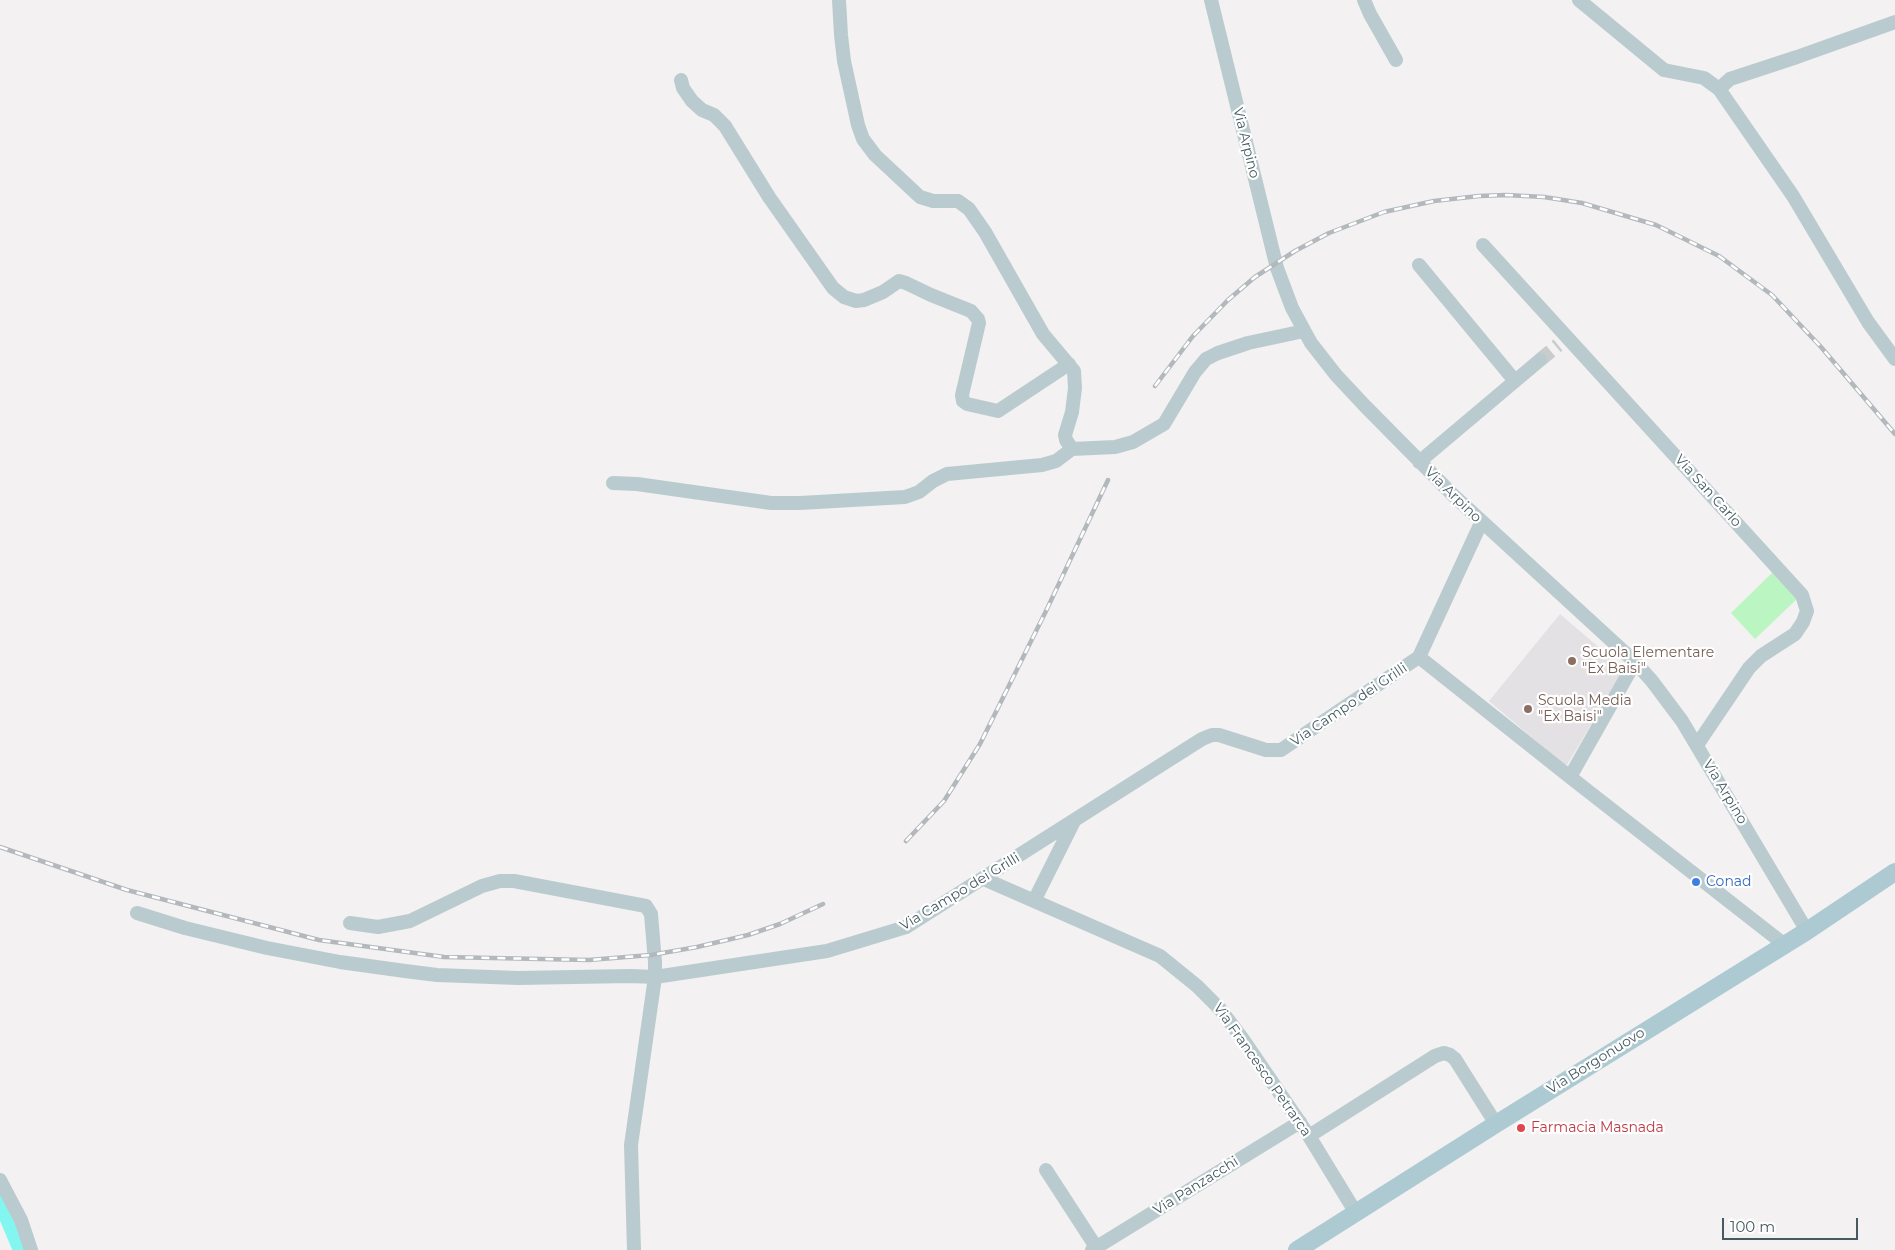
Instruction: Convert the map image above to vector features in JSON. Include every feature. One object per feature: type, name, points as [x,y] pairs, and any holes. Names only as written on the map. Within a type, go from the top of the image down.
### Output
[{"type":"main road","name":"Via Borgonuovo","points":[[1297,1250],[1785,945],[1895,872]]},
{"type":"street","points":[[839,0],[844,60],[858,125],[863,139],[875,155],[920,197],[933,201],[958,201],[969,209],[985,232],[1043,334],[1069,364],[1074,374],[1076,384],[1072,412],[1065,435],[1068,444],[1072,448]]},
{"type":"street","name":"Via Arpino","points":[[1211,0],[1277,268],[1288,299],[1304,331],[1320,355],[1342,381],[1419,462],[1481,523],[1635,662],[1672,706],[1807,931]]},
{"type":"street","points":[[1364,0],[1396,60]]},
{"type":"street","points":[[1579,0],[1664,70],[1704,78],[1719,89],[1793,196],[1868,322],[1895,359]]},
{"type":"street","points":[[1719,89],[1730,79],[1797,58],[1895,22]]},
{"type":"street","points":[[681,80],[683,88],[692,102],[702,110],[714,115],[725,126],[769,197],[833,288],[844,297],[856,301],[864,300],[883,292],[899,282],[906,283],[930,295],[971,311],[978,318],[979,323],[962,396],[963,401],[967,404],[998,411],[1069,364]]},
{"type":"street","name":"Via San Carlo","points":[[1483,245],[1562,341],[1802,595],[1807,611],[1803,622],[1795,634],[1761,656],[1749,668],[1697,745]]},
{"type":"street","points":[[1419,265],[1515,381]]},
{"type":"street","points":[[614,483],[637,484],[770,503],[893,499],[915,494],[947,474],[1046,465],[1059,459],[1072,448],[1115,447],[1141,438],[1164,424],[1195,372],[1208,358],[1248,343],[1304,331]]},
{"type":"street","points":[[1419,462],[1540,360]]},
{"type":"street","name":"Via Campo dei Grilli","points":[[137,913],[185,928],[267,948],[340,962],[421,973],[518,978],[655,977],[809,954],[860,942],[906,928],[1208,736],[1222,736],[1269,751],[1285,748],[1420,657],[1481,523]]},
{"type":"street","name":"Via Campo dei Grilli","points":[[1420,657],[1785,945]]},
{"type":"street","points":[[1570,777],[1635,662]]},
{"type":"street","points":[[1034,901],[1074,821]]},
{"type":"street","name":"Via Francesco Petrarca","points":[[984,879],[1156,954],[1172,964],[1205,993],[1225,1015],[1300,1122],[1356,1213]]},
{"type":"street","points":[[350,923],[378,927],[410,921],[482,886],[500,881],[514,881],[646,906],[651,914],[655,952],[655,977],[630,1145],[634,1250]]},
{"type":"street","points":[[1309,1136],[1435,1056],[1444,1053],[1455,1059],[1496,1124]]},
{"type":"street","name":"Via Panzacchi","points":[[1096,1249],[1300,1122]]},
{"type":"street","points":[[1046,1170],[1096,1249]]},
{"type":"street","points":[[0,1180],[21,1220],[31,1250]]},
{"type":"shaded area","points":[[1560,614],[1616,662],[1620,673],[1619,678],[1567,765],[1489,701]]},
{"type":"green space","points":[[1773,572],[1798,598],[1755,639],[1731,613]]},
{"type":"waterway","points":[[0,1200],[21,1250]]},
{"type":"tunnel","points":[[1540,360],[1558,345]]},
{"type":"railway","points":[[1155,386],[1193,336],[1228,300],[1255,277],[1295,251],[1329,233],[1384,212],[1434,201],[1506,195],[1544,197],[1582,203],[1656,225],[1719,256],[1772,295],[1821,347],[1895,434]]},
{"type":"railway","points":[[906,841],[944,801],[980,744],[1108,480]]},
{"type":"railway","points":[[0,847],[127,890],[319,940],[444,957],[589,960],[651,955],[748,935],[780,924],[823,904]]},
{"type":"place","name":"Scuola Elementare \"Ex Baisi\"","points":[[1572,661]]},
{"type":"place","name":"Scuola Media \"Ex Baisi\"","points":[[1528,709]]},
{"type":"place","name":"Conad","points":[[1696,882]]},
{"type":"place","name":"Farmacia Masnada","points":[[1521,1128]]}]
